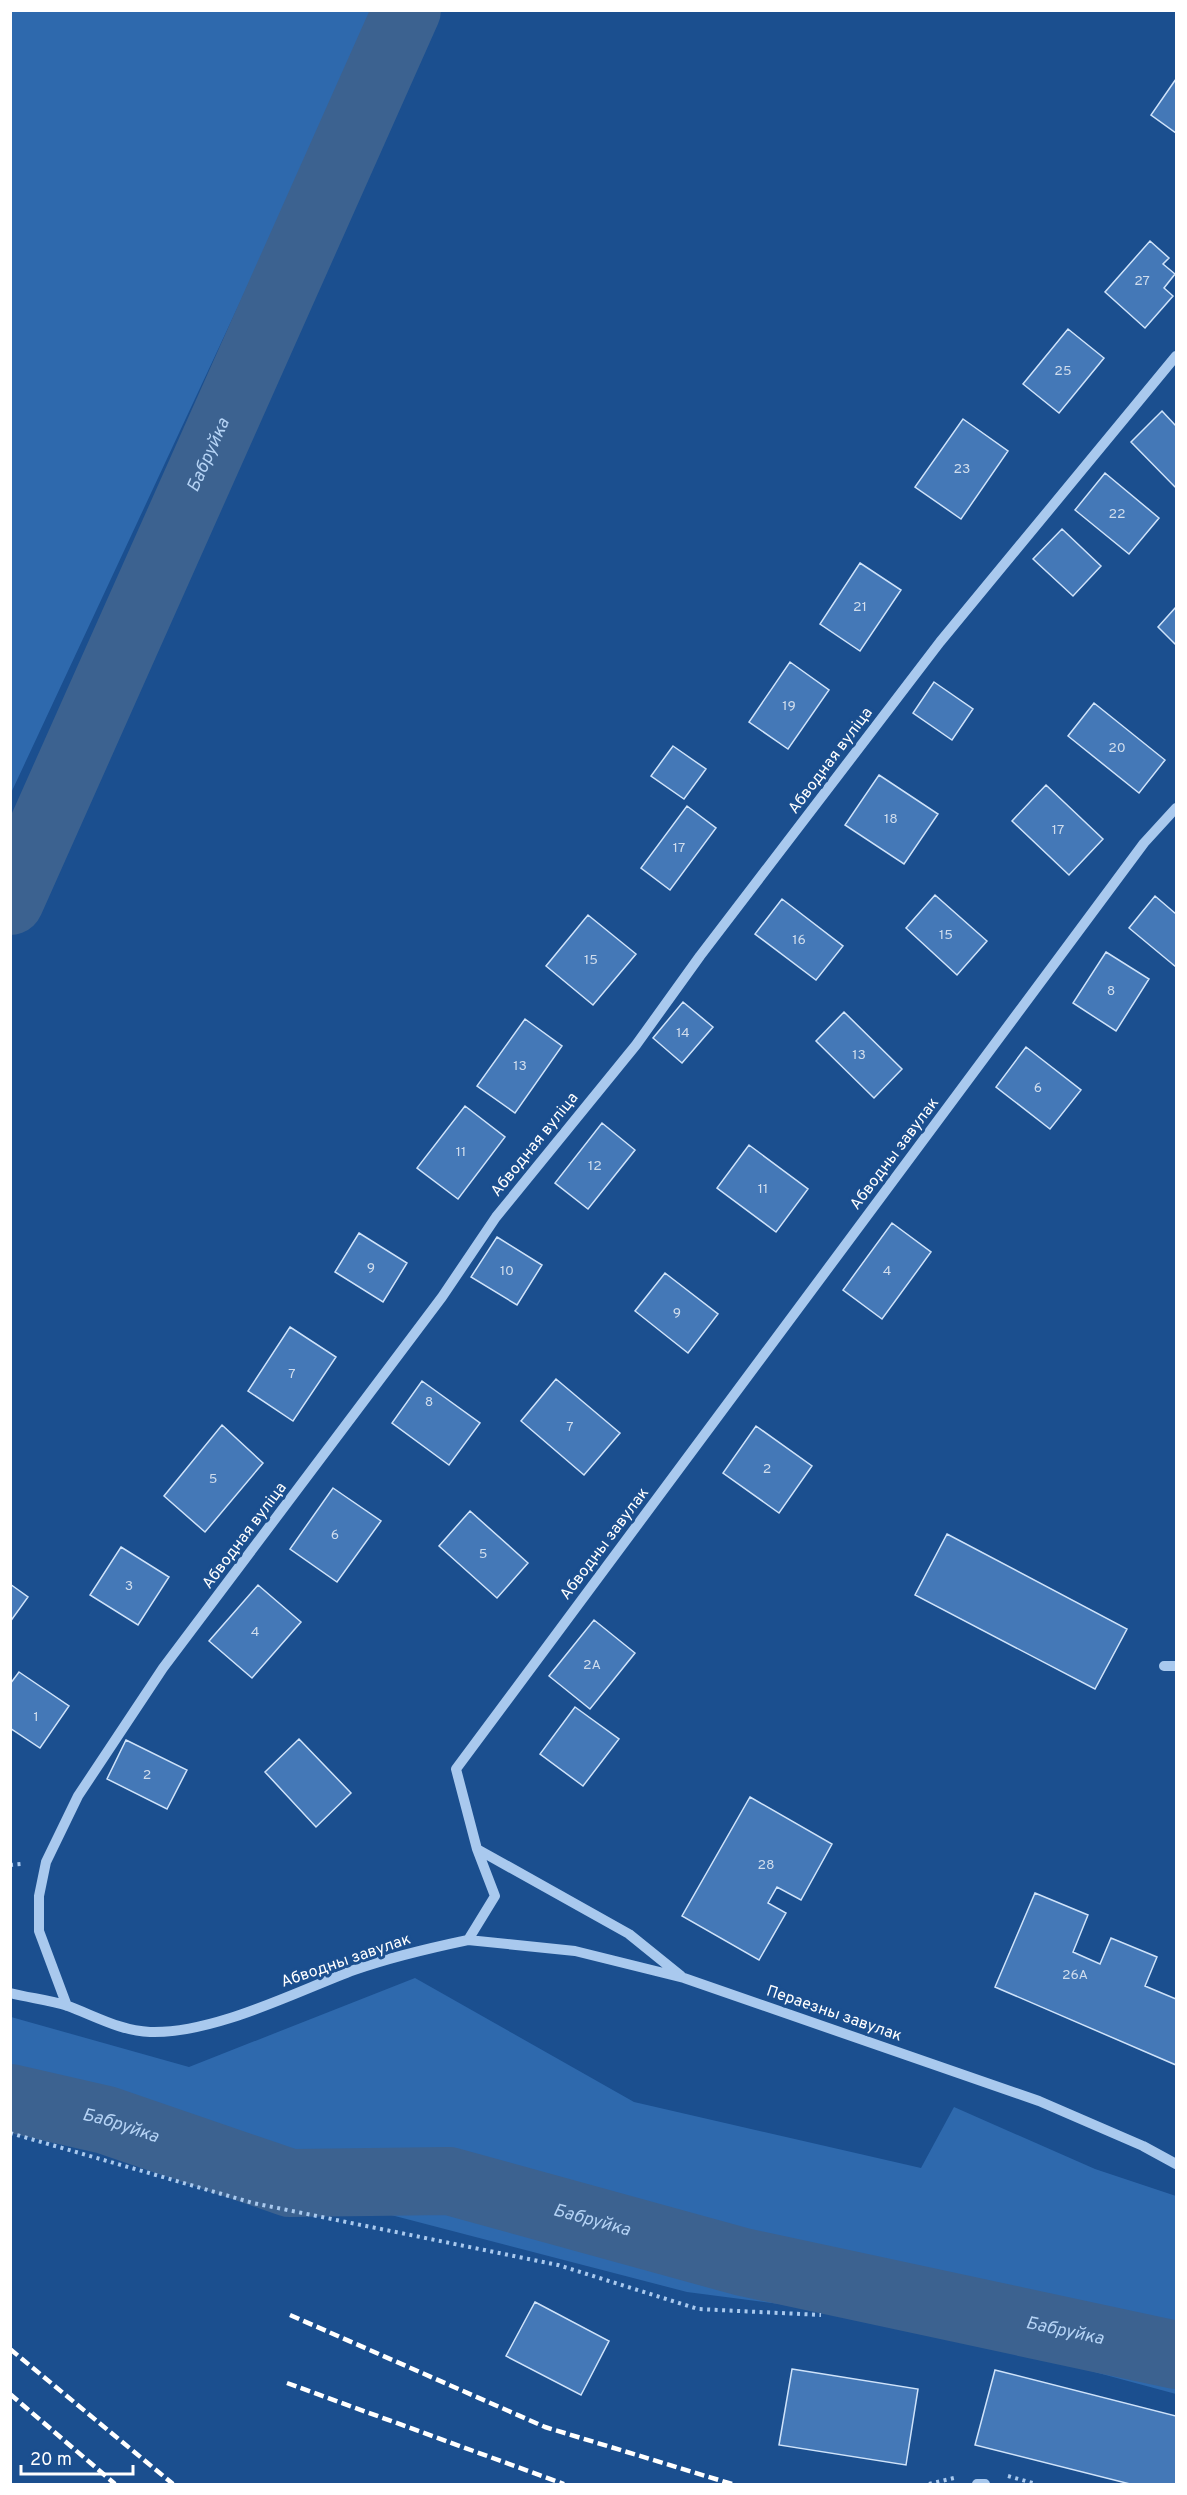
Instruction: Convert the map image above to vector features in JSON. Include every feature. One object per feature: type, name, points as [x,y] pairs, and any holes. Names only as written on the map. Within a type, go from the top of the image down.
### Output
[{"type":"street","name":"Абводная вуліца","points":[[67,2006],[39,1931],[39,1896],[46,1862],[78,1796],[163,1668],[442,1297],[496,1217],[636,1045],[700,956],[940,642],[1176,356]]},
{"type":"street","name":"Абводны завулак","points":[[10,1993],[67,2006],[118,2026],[150,2032],[186,2029],[249,2012],[355,1970],[399,1956],[468,1940],[495,1896],[477,1849],[456,1769],[1137,852],[1176,808]]},
{"type":"street","points":[[1164,1666],[1176,1666]]},
{"type":"street","points":[[477,1849],[629,1934],[684,1978]]},
{"type":"street","name":"Пераезны завулак","points":[[468,1940],[575,1951],[684,1978],[1039,2101],[1143,2146],[1176,2163]]},
{"type":"street","points":[[977,2484],[985,2484]]},
{"type":"path","points":[[10,2133],[253,2203],[558,2265],[698,2309],[821,2314]]},
{"type":"shaded area","points":[[10,11],[376,11],[11,793]]},
{"type":"shaded area","points":[[415,1978],[634,2102],[921,2168],[954,2107],[1095,2169],[1176,2196],[1176,2394],[903,2320],[687,2292],[11,2116],[11,2017],[189,2067]]},
{"type":"building","points":[[1176,79],[1176,133],[1151,115]]},
{"type":"building","points":[[1150,241],[1169,258],[1163,264],[1175,274],[1164,288],[1173,296],[1145,328],[1105,292]]},
{"type":"building","points":[[1068,329],[1104,358],[1059,413],[1023,384]]},
{"type":"building","points":[[1162,411],[1176,426],[1176,488],[1131,442]]},
{"type":"building","points":[[963,419],[1008,451],[961,519],[915,487]]},
{"type":"building","points":[[1105,473],[1159,518],[1129,554],[1075,510]]},
{"type":"building","points":[[1062,529],[1101,566],[1073,596],[1033,559]]},
{"type":"building","points":[[860,563],[901,590],[860,651],[820,624]]},
{"type":"building","points":[[1176,607],[1176,645],[1158,627]]},
{"type":"building","points":[[790,662],[829,690],[788,749],[749,722]]},
{"type":"building","points":[[934,682],[973,709],[952,740],[913,713]]},
{"type":"building","points":[[1094,703],[1165,760],[1139,793],[1068,736]]},
{"type":"building","points":[[673,746],[706,769],[684,799],[651,776]]},
{"type":"building","points":[[879,775],[938,814],[904,864],[845,825]]},
{"type":"building","points":[[1046,785],[1103,839],[1069,875],[1012,821]]},
{"type":"building","points":[[687,806],[716,828],[670,890],[641,868]]},
{"type":"building","points":[[935,895],[987,941],[957,975],[906,928]]},
{"type":"building","points":[[1155,896],[1176,914],[1176,967],[1129,928]]},
{"type":"building","points":[[782,899],[843,946],[816,980],[755,934]]},
{"type":"building","points":[[588,915],[636,954],[593,1005],[546,966]]},
{"type":"building","points":[[1106,952],[1149,979],[1116,1031],[1073,1003]]},
{"type":"building","points":[[683,1002],[713,1027],[682,1063],[653,1038]]},
{"type":"building","points":[[844,1012],[902,1069],[874,1098],[816,1041]]},
{"type":"building","points":[[525,1019],[562,1046],[515,1113],[477,1086]]},
{"type":"building","points":[[1026,1047],[1081,1090],[1050,1129],[996,1087]]},
{"type":"building","points":[[465,1106],[505,1137],[458,1199],[417,1168]]},
{"type":"building","points":[[602,1123],[635,1150],[588,1209],[555,1183]]},
{"type":"building","points":[[749,1145],[808,1189],[776,1232],[717,1188]]},
{"type":"building","points":[[892,1223],[931,1252],[882,1319],[843,1290]]},
{"type":"building","points":[[359,1233],[407,1263],[383,1302],[335,1272]]},
{"type":"building","points":[[497,1237],[542,1265],[517,1305],[471,1277]]},
{"type":"building","points":[[665,1273],[718,1314],[688,1353],[635,1311]]},
{"type":"building","points":[[290,1327],[336,1357],[293,1421],[248,1391]]},
{"type":"building","points":[[556,1379],[620,1433],[584,1475],[521,1421]]},
{"type":"building","points":[[422,1381],[480,1423],[449,1465],[392,1423]]},
{"type":"building","points":[[222,1425],[263,1463],[205,1532],[164,1496]]},
{"type":"building","points":[[756,1426],[812,1466],[779,1513],[723,1473]]},
{"type":"building","points":[[333,1488],[381,1521],[337,1582],[290,1549]]},
{"type":"building","points":[[470,1511],[528,1563],[497,1598],[439,1546]]},
{"type":"building","points":[[947,1534],[1127,1629],[1095,1689],[915,1595]]},
{"type":"building","points":[[121,1547],[169,1577],[138,1625],[90,1595]]},
{"type":"building","points":[[10,1584],[28,1597],[10,1622]]},
{"type":"building","points":[[258,1585],[301,1622],[252,1678],[209,1641]]},
{"type":"building","points":[[594,1620],[635,1653],[590,1709],[549,1676]]},
{"type":"building","points":[[19,1672],[69,1706],[40,1748],[10,1728],[10,1684]]},
{"type":"building","points":[[575,1707],[619,1739],[583,1786],[540,1754]]},
{"type":"building","points":[[299,1739],[351,1793],[316,1827],[265,1772]]},
{"type":"building","points":[[126,1740],[187,1770],[167,1809],[107,1779]]},
{"type":"building","points":[[750,1797],[832,1844],[801,1900],[777,1887],[768,1903],[786,1913],[759,1960],[682,1916]]},
{"type":"building","points":[[1035,1893],[1088,1915],[1073,1952],[1100,1964],[1111,1938],[1157,1957],[1145,1986],[1176,1999],[1176,2065],[995,1987]]},
{"type":"building","points":[[535,2302],[609,2341],[581,2395],[506,2356]]},
{"type":"building","points":[[792,2369],[918,2389],[906,2465],[779,2445]]},
{"type":"building","points":[[995,2370],[1176,2416],[1176,2484],[1130,2484],[975,2445]]},
{"type":"waterway","name":"Бабруйка","points":[[10,901],[407,10]]},
{"type":"waterway","name":"Бабруйка","points":[[10,2098],[106,2120],[290,2183],[449,2181],[743,2262],[1176,2355]]},
{"type":"railway","points":[[290,2315],[545,2427],[732,2484]]},
{"type":"railway","points":[[10,2349],[173,2484]]},
{"type":"railway","points":[[287,2383],[564,2484]]},
{"type":"railway","points":[[10,2394],[115,2484]]}]
